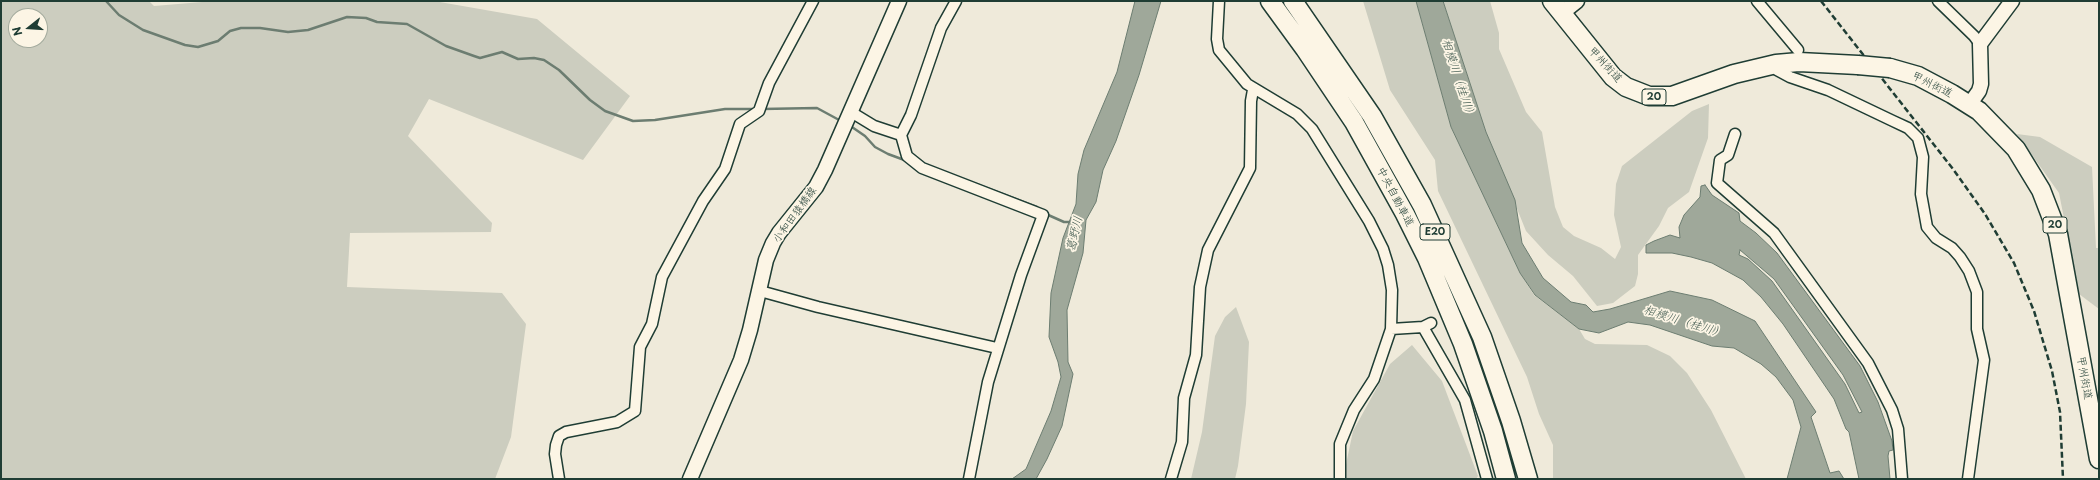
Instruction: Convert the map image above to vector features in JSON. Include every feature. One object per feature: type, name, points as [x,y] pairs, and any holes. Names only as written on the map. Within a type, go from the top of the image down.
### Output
[{"type":"highway","name":"中央自動車道","points":[[1270,1],[1282,16],[1354,122],[1414,233],[1462,344],[1493,431],[1506,479]]},
{"type":"highway","name":"中央自動車道","points":[[1295,4],[1372,116],[1422,205],[1482,337],[1511,421],[1528,479]]},
{"type":"highway","name":"甲州街道","points":[[1557,7],[1613,77],[1626,87],[1649,96],[1672,96],[1734,74],[1776,64],[1799,62],[1890,68],[1918,76],[1969,104],[1999,130],[2016,149],[2041,190],[2052,215],[2058,234],[2099,459]]},
{"type":"main road","name":"小和田猿橋線","points":[[690,479],[741,360],[760,290],[766,260],[773,243],[779,233],[816,187],[852,112],[899,1]]},
{"type":"main road","points":[[1557,7],[1577,1]]},
{"type":"main road","points":[[1969,104],[1979,91],[1981,84],[1980,44],[2012,1]]},
{"type":"street","points":[[558,479],[555,454],[559,436],[566,432],[616,422],[635,411],[640,347],[652,324],[662,276],[703,201],[726,169],[740,124],[760,107],[769,83],[813,1]]},
{"type":"street","points":[[956,1],[942,28],[911,114],[901,135],[907,156],[922,168],[1043,215],[1030,247],[997,348],[988,382],[969,479]]},
{"type":"street","points":[[1220,1],[1217,46],[1222,54],[1253,90],[1286,107],[1312,129],[1369,221],[1383,249],[1388,266],[1392,290],[1391,329],[1374,379],[1354,410],[1340,444],[1340,479]]},
{"type":"street","points":[[1757,1],[1798,50]]},
{"type":"street","points":[[1938,1],[1974,36],[1980,44]]},
{"type":"street","points":[[1776,64],[1777,70],[1790,77],[1828,90],[1893,121],[1916,134],[1923,157],[1921,194],[1924,216],[1929,231],[1936,238],[1952,248],[1970,271],[1977,292],[1977,328],[1984,360],[1984,372],[1968,479]]},
{"type":"street","points":[[1171,479],[1182,442],[1184,398],[1196,355],[1200,287],[1208,250],[1250,168],[1251,101],[1253,90]]},
{"type":"street","points":[[852,112],[874,126],[901,135]]},
{"type":"street","points":[[1735,134],[1728,155],[1720,160],[1717,182],[1774,233],[1868,363],[1892,410],[1898,429],[1902,479]]},
{"type":"street","points":[[760,290],[818,308],[997,348]]},
{"type":"street","points":[[1391,329],[1427,325],[1465,400],[1487,479]]},
{"type":"shaded area","points":[[1,1],[149,1],[154,6],[214,1],[434,1],[537,19],[630,96],[583,160],[429,99],[408,136],[492,223],[491,232],[350,233],[347,287],[502,293],[526,324],[511,437],[495,479],[1,479]]},
{"type":"shaded area","points":[[1363,1],[1416,1],[1451,127],[1520,273],[1534,295],[1579,329],[1585,339],[1595,344],[1647,345],[1670,356],[1687,373],[1711,410],[1746,479],[1553,479],[1553,445],[1539,414],[1527,377],[1438,191],[1435,160],[1390,90]]},
{"type":"shaded area","points":[[1443,1],[1490,1],[1499,33],[1499,49],[1526,112],[1542,132],[1555,207],[1563,227],[1574,236],[1601,248],[1615,259],[1621,247],[1614,215],[1616,184],[1622,166],[1692,111],[1709,104],[1708,138],[1689,192],[1668,208],[1659,226],[1638,255],[1638,274],[1635,286],[1613,303],[1597,306],[1573,276],[1548,255],[1526,231],[1486,132]]},
{"type":"shaded area","points":[[2017,134],[2040,137],[2092,167],[2096,248],[2099,248],[2099,309],[2079,294],[2059,193]]},
{"type":"shaded area","points":[[1236,307],[1249,342],[1246,404],[1235,479],[1191,479],[1202,432],[1215,336],[1225,317]]},
{"type":"shaded area","points":[[1412,345],[1442,381],[1478,476],[1476,479],[1345,479],[1344,474],[1353,431],[1390,364]]},
{"type":"water","name":"葛野川","points":[[1135,1],[1161,1],[1139,75],[1116,141],[1103,170],[1096,202],[1086,220],[1083,253],[1067,310],[1068,362],[1073,374],[1062,426],[1036,479],[1012,479],[1026,469],[1051,411],[1061,377],[1058,362],[1049,337],[1051,293],[1063,238],[1076,204],[1078,174],[1084,150],[1117,72]]},
{"type":"water","name":"相模川（桂川）","points":[[1416,1],[1443,1],[1486,132],[1515,200],[1522,243],[1543,278],[1571,302],[1586,305],[1593,312],[1610,309],[1670,291],[1712,300],[1755,321],[1816,412],[1811,417],[1830,473],[1839,471],[1844,479],[1787,479],[1801,427],[1793,400],[1776,377],[1761,364],[1734,348],[1712,346],[1650,325],[1628,322],[1599,333],[1579,329],[1535,295],[1520,273],[1451,127]]},
{"type":"water","points":[[1705,185],[1712,195],[1739,213],[1740,221],[1756,233],[1777,253],[1860,366],[1878,402],[1892,441],[1893,450],[1889,451],[1888,456],[1890,479],[1859,479],[1849,432],[1846,429],[1834,399],[1783,324],[1761,297],[1743,280],[1712,263],[1691,257],[1672,253],[1646,253],[1646,245],[1654,241],[1670,235],[1680,238],[1679,227],[1684,215],[1700,197],[1701,186]],"holes":[[[1740,250],[1774,279],[1843,375],[1862,412],[1859,413],[1845,384],[1772,281],[1748,259],[1739,255]]]},
{"type":"waterway","points":[[106,1],[119,15],[143,30],[185,45],[198,47],[218,41],[230,31],[241,28],[260,28],[288,32],[308,30],[347,17],[366,18],[377,22],[407,24],[446,46],[480,58],[502,52],[518,59],[534,58],[544,60],[559,70],[590,100],[605,111],[633,121],[655,120],[725,109],[755,109]]},
{"type":"waterway","points":[[762,109],[817,108],[841,121]]},
{"type":"waterway","points":[[849,125],[865,136],[875,147],[888,154],[907,161]]},
{"type":"waterway","points":[[976,184],[1037,207]]},
{"type":"waterway","name":"葛野川","points":[[1046,214],[1064,222],[1071,222]]},
{"type":"railway","points":[[1821,1],[1953,169],[1985,214],[2014,263],[2034,311],[2052,371],[2060,412],[2063,479]]}]
